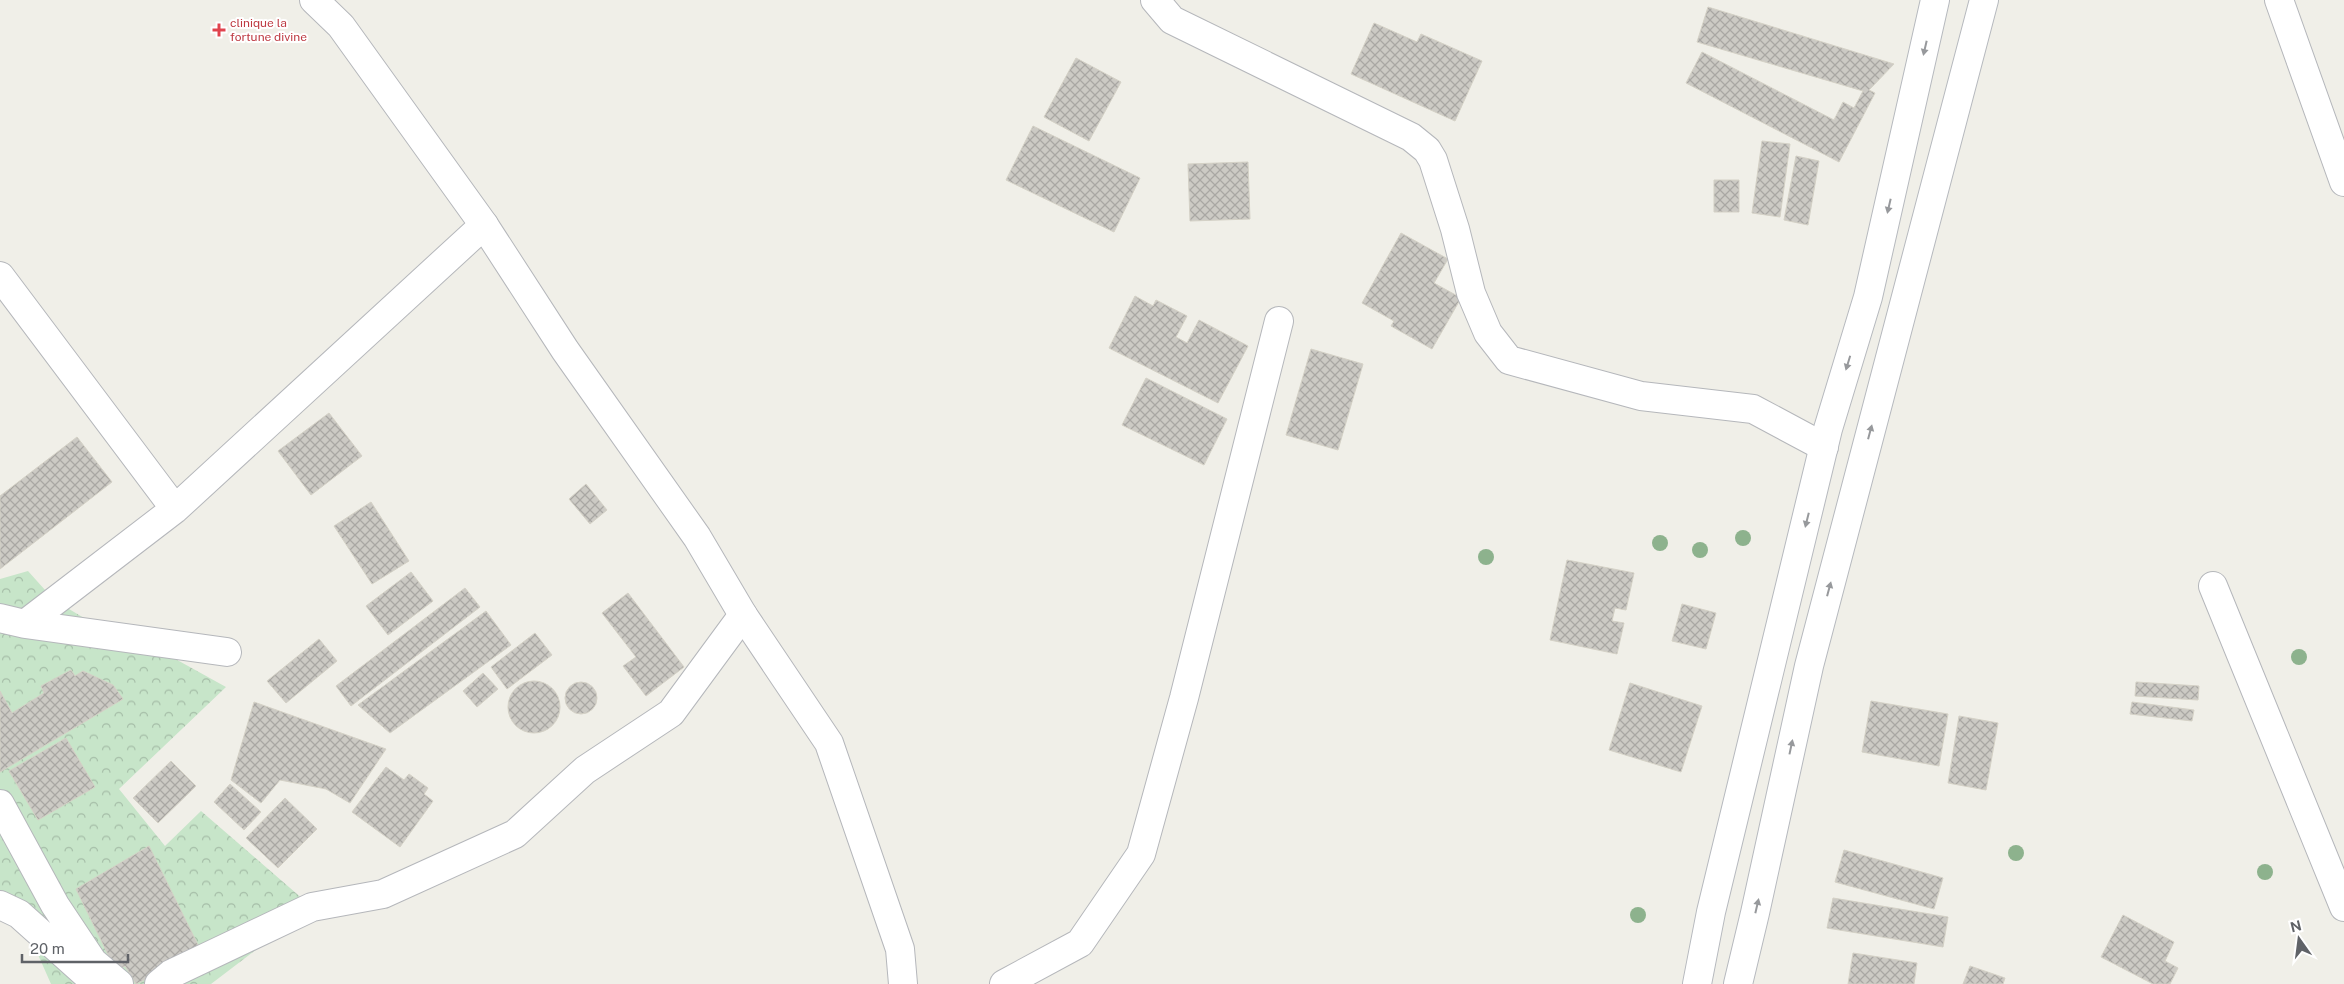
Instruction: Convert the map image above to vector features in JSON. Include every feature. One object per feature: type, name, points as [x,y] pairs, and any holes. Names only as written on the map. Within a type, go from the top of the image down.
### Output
[{"type":"street","points":[[314,0],[341,26],[484,225],[565,350],[697,537],[743,615],[829,743],[900,949],[903,984]]},
{"type":"street","points":[[1155,0],[1172,20],[1411,137],[1427,150],[1433,160],[1455,229],[1475,301],[1488,333],[1509,360],[1641,396],[1753,409],[1824,447]]},
{"type":"street","points":[[1698,984],[1712,912],[1824,447],[1868,297],[1936,0]]},
{"type":"street","points":[[1738,984],[1809,666],[1984,0]]},
{"type":"street","points":[[2279,0],[2344,182]]},
{"type":"street","points":[[12,621],[176,510],[484,225]]},
{"type":"street","points":[[0,276],[176,510]]},
{"type":"street","points":[[1004,984],[1080,943],[1141,854],[1184,698],[1279,322]]},
{"type":"street","points":[[2213,586],[2343,901]]},
{"type":"street","points":[[159,984],[171,974],[312,907],[383,894],[515,834],[585,770],[671,713],[743,615]]},
{"type":"street","points":[[12,621],[227,652]]},
{"type":"street","points":[[0,804],[55,905],[93,962],[119,984]]},
{"type":"street","points":[[0,905],[20,914],[96,983],[100,984]]},
{"type":"green space","points":[[28,571],[54,600],[89,621],[141,640],[226,687],[119,789],[165,846],[201,811],[312,907],[211,984],[51,984],[20,914],[0,905],[0,579]]},
{"type":"building","points":[[1708,7],[1894,64],[1869,90],[1875,93],[1839,162],[1686,83],[1702,52],[1834,120],[1843,102],[1854,108],[1863,91],[1697,42]]},
{"type":"building","points":[[1374,23],[1417,42],[1421,34],[1482,61],[1455,121],[1351,74]]},
{"type":"building","points":[[1076,58],[1121,82],[1089,141],[1044,117]]},
{"type":"building","points":[[1033,126],[1140,178],[1114,232],[1006,180]]},
{"type":"building","points":[[1762,141],[1790,144],[1780,217],[1752,213]]},
{"type":"building","points":[[1796,156],[1819,161],[1808,225],[1784,220]]},
{"type":"building","points":[[1248,162],[1250,219],[1190,221],[1188,164]]},
{"type":"building","points":[[1714,180],[1739,180],[1739,212],[1714,212]]},
{"type":"building","points":[[1401,233],[1448,259],[1434,283],[1461,298],[1432,349],[1391,326],[1394,321],[1362,303]]},
{"type":"building","points":[[1135,296],[1153,306],[1156,300],[1187,316],[1176,337],[1187,343],[1199,320],[1248,346],[1218,403],[1109,348]]},
{"type":"building","points":[[1311,349],[1363,364],[1338,450],[1286,435]]},
{"type":"building","points":[[1146,378],[1227,419],[1204,465],[1122,425]]},
{"type":"building","points":[[329,413],[362,456],[311,495],[278,451]]},
{"type":"building","points":[[77,437],[112,482],[0,569],[0,496]]},
{"type":"building","points":[[586,484],[607,510],[590,524],[569,499]]},
{"type":"building","points":[[371,502],[409,561],[372,584],[334,526]]},
{"type":"building","points":[[1567,560],[1634,573],[1626,610],[1615,608],[1612,621],[1624,623],[1617,654],[1550,640]]},
{"type":"building","points":[[411,572],[433,601],[388,635],[366,606]]},
{"type":"building","points":[[465,588],[480,607],[351,706],[336,686]]},
{"type":"building","points":[[628,593],[684,667],[646,696],[623,666],[636,657],[602,613]]},
{"type":"building","points":[[1682,604],[1716,613],[1706,649],[1672,641]]},
{"type":"building","points":[[486,611],[511,645],[390,733],[358,705]]},
{"type":"building","points":[[535,633],[552,655],[507,689],[491,667]]},
{"type":"building","points":[[319,639],[337,661],[286,703],[267,681]]},
{"type":"building","points":[[71,670],[75,676],[83,671],[113,685],[123,699],[0,772],[0,691],[12,713],[44,693],[41,686]]},
{"type":"building","points":[[483,673],[498,689],[477,707],[463,691]]},
{"type":"building","points":[[529,681],[539,681],[553,688],[560,702],[560,712],[553,726],[539,733],[529,733],[519,729],[512,722],[508,712],[508,702],[512,692],[519,685]]},
{"type":"building","points":[[581,682],[593,686],[597,698],[593,710],[581,714],[569,710],[565,698],[569,686]]},
{"type":"building","points":[[2136,682],[2199,686],[2198,700],[2135,696]]},
{"type":"building","points":[[1630,683],[1702,706],[1681,772],[1609,750]]},
{"type":"building","points":[[1871,701],[1948,714],[1939,766],[1862,752]]},
{"type":"building","points":[[254,702],[386,749],[350,803],[326,789],[280,780],[261,803],[231,780]]},
{"type":"building","points":[[2132,702],[2194,710],[2192,721],[2130,714]]},
{"type":"building","points":[[1959,716],[1998,723],[1986,790],[1948,783]]},
{"type":"building","points":[[66,738],[95,787],[38,820],[9,771]]},
{"type":"building","points":[[171,761],[196,786],[158,823],[133,798]]},
{"type":"building","points":[[386,767],[404,780],[409,774],[428,788],[424,794],[433,801],[400,847],[352,812]]},
{"type":"building","points":[[230,784],[261,812],[244,830],[214,802]]},
{"type":"building","points":[[285,798],[317,829],[278,868],[246,838]]},
{"type":"building","points":[[149,846],[201,951],[136,984],[125,966],[116,971],[76,889]]},
{"type":"building","points":[[1844,850],[1943,878],[1934,909],[1835,882]]},
{"type":"building","points":[[1833,898],[1948,917],[1943,947],[1827,928]]},
{"type":"building","points":[[2123,915],[2174,942],[2165,961],[2178,968],[2170,984],[2153,984],[2101,957]]},
{"type":"building","points":[[1853,953],[1917,963],[1914,984],[1848,984]]},
{"type":"building","points":[[1970,966],[2005,978],[2003,984],[1963,984]]},
{"type":"place","name":"clinique la fortune divine","points":[[219,30]]}]
